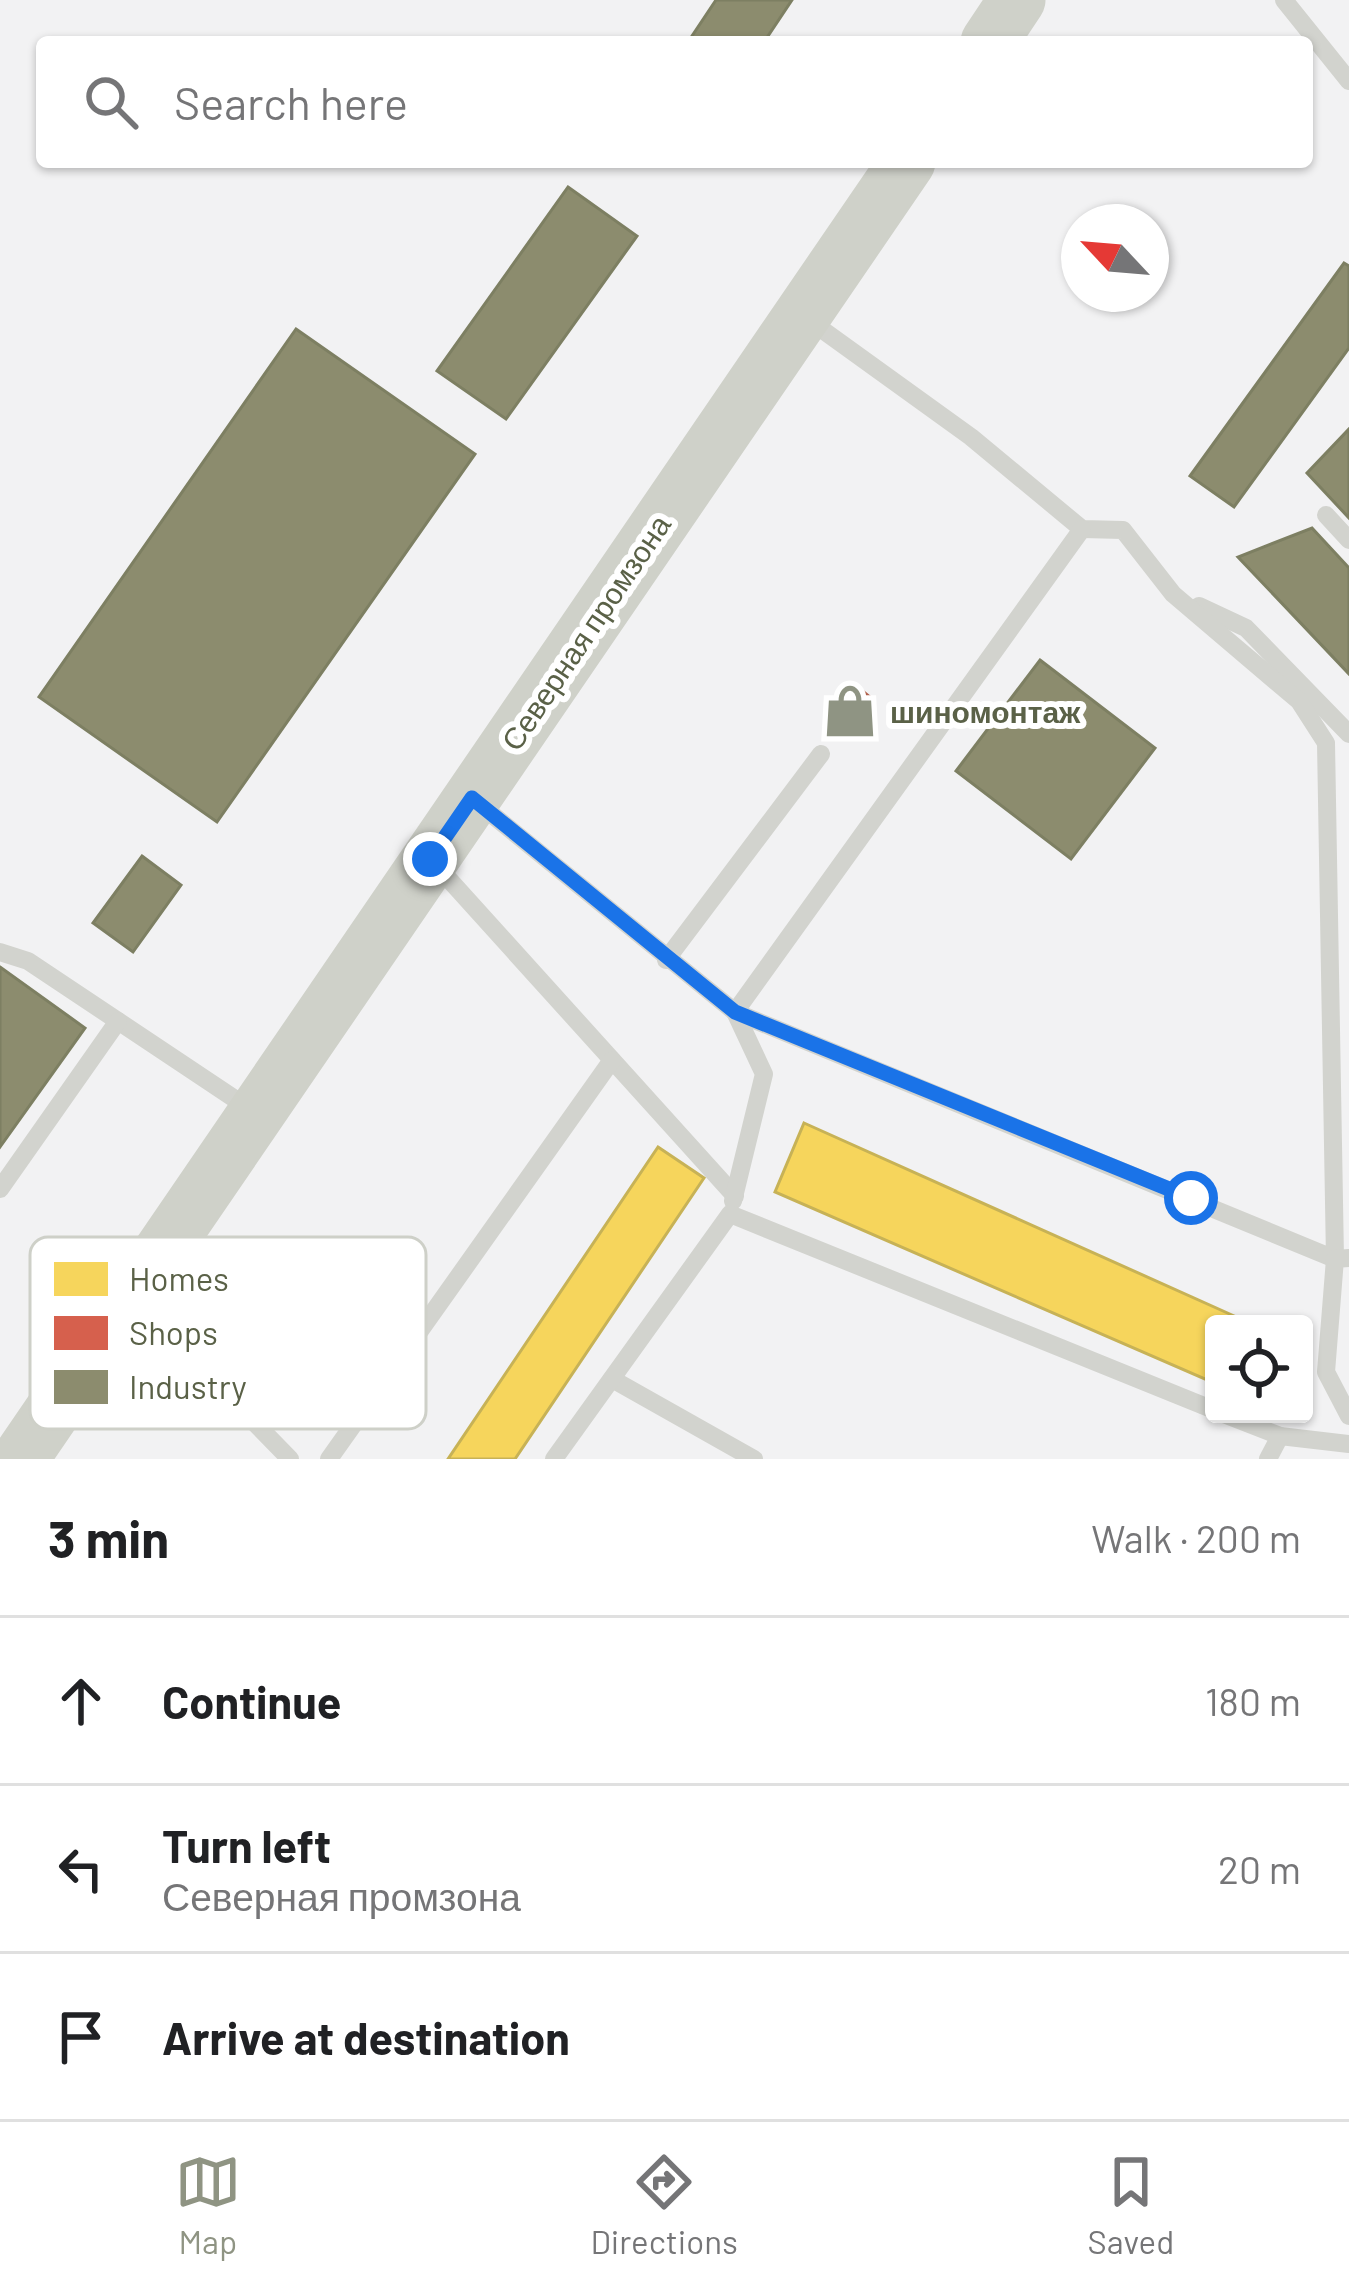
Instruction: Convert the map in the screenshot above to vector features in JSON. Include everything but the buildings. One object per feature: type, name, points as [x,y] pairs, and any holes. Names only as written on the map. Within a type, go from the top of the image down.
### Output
[{"type":"main road","points":[[992,36],[1017,0]]},
{"type":"main road","name":"Северная промзона","points":[[172,1237],[903,168]]},
{"type":"main road","name":"Северная промзона","points":[[20,1459],[41,1429]]},
{"type":"lane","points":[[1284,0],[1313,36]]},
{"type":"lane","points":[[1313,36],[1349,81]]},
{"type":"lane","points":[[802,315],[970,437],[1082,529],[1123,530],[1173,594],[1299,701],[1326,743],[1340,1071],[1342,1258],[1326,1372],[1349,1416]]},
{"type":"lane","points":[[1326,515],[1349,540]]},
{"type":"lane","points":[[735,1012],[1082,529]]},
{"type":"lane","points":[[1173,594],[1246,628],[1349,734]]},
{"type":"lane","points":[[666,960],[821,754]]},
{"type":"lane","points":[[472,798],[735,1012],[1342,1258]]},
{"type":"lane","points":[[430,859],[612,1060],[732,1205],[1205,1406]]},
{"type":"lane","points":[[0,952],[28,961],[256,1114]]},
{"type":"lane","points":[[554,1459],[732,1205],[764,1075],[735,1012]]},
{"type":"lane","points":[[0,1189],[118,1022]]},
{"type":"lane","points":[[426,1321],[612,1060]]},
{"type":"lane","points":[[612,1379],[754,1459]]},
{"type":"lane","points":[[1247,1423],[1280,1436],[1349,1444]]},
{"type":"lane","points":[[261,1429],[290,1459]]},
{"type":"lane","points":[[328,1459],[349,1429]]},
{"type":"lane","points":[[1268,1459],[1280,1436]]},
{"type":"place","name":"шиномонтаж","points":[[850,711]]},
{"type":"route","points":[[430,859],[472,798],[735,1012],[1191,1198]]}]
